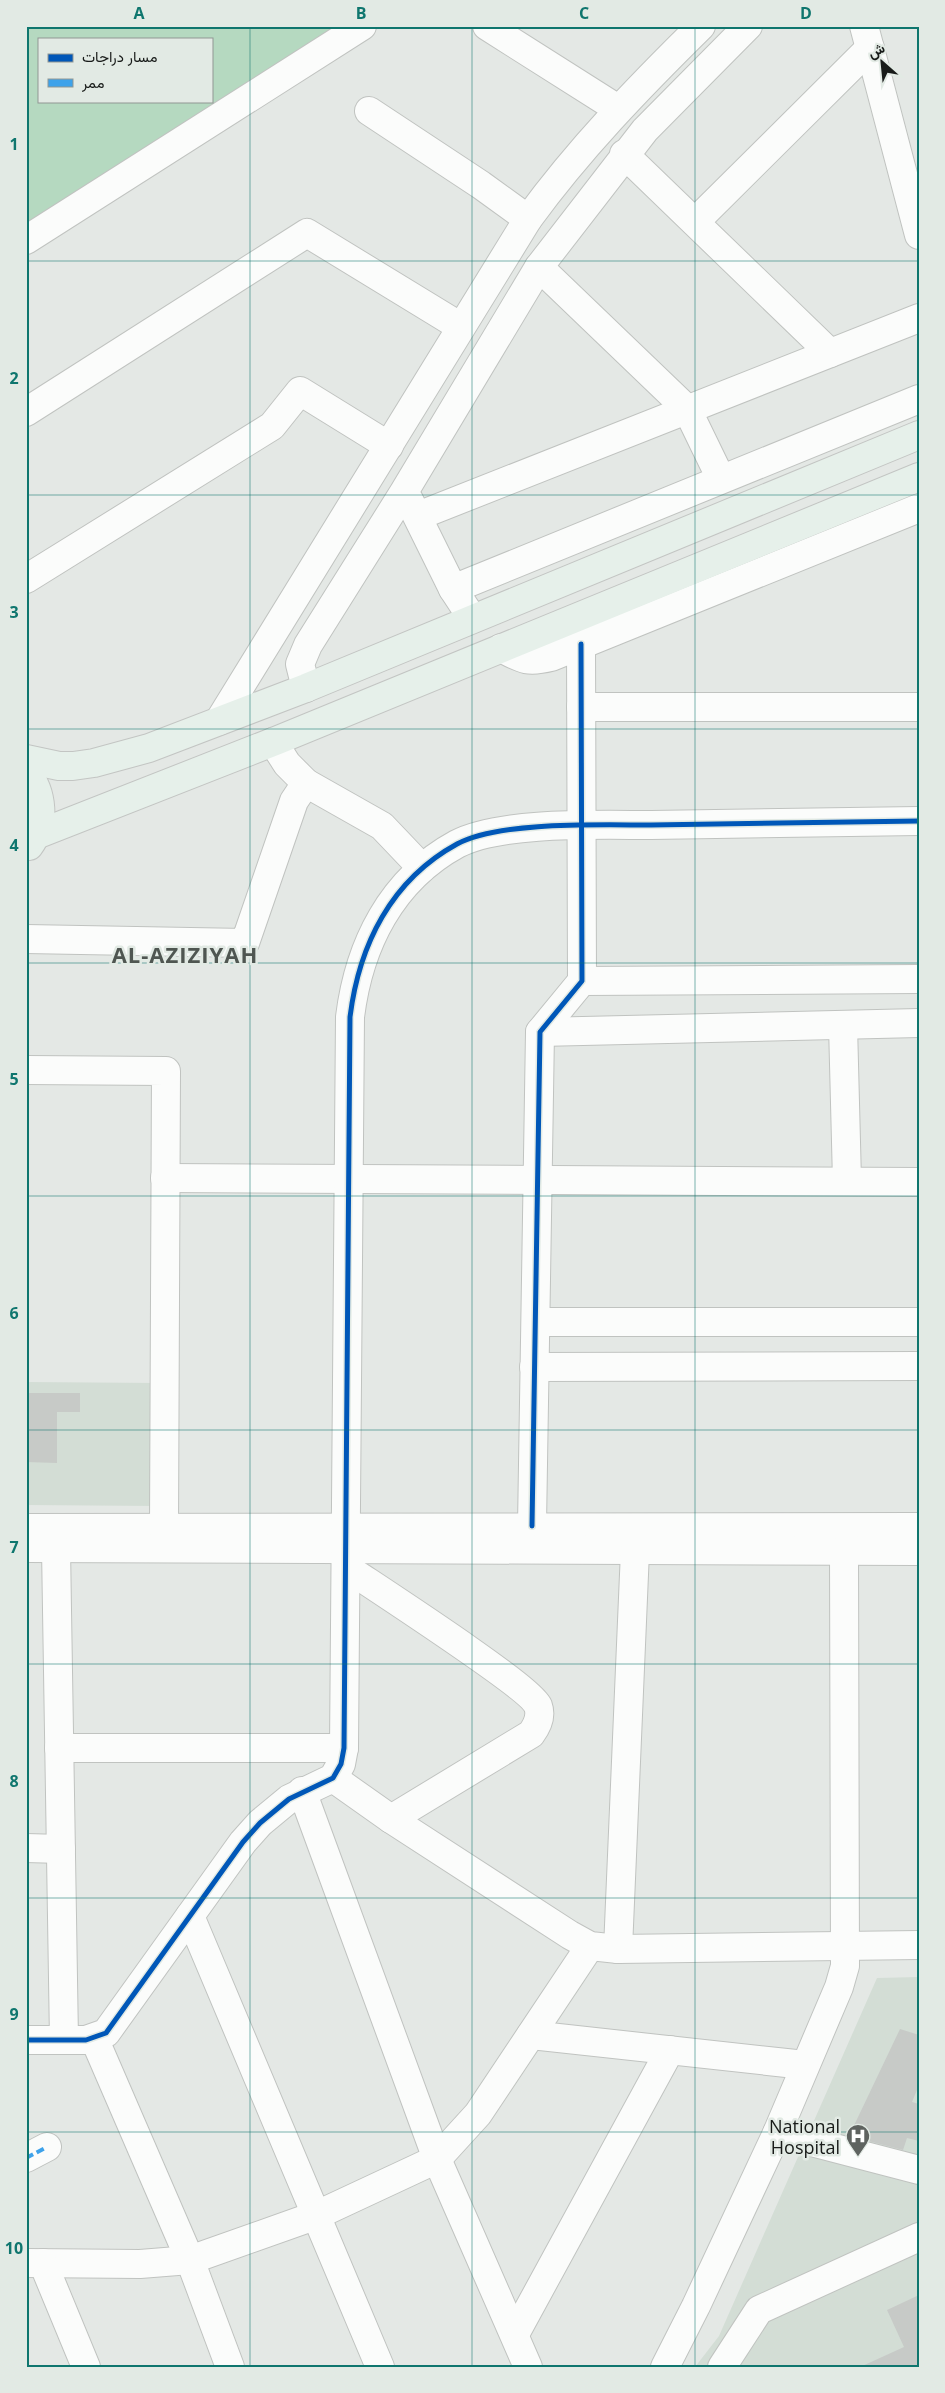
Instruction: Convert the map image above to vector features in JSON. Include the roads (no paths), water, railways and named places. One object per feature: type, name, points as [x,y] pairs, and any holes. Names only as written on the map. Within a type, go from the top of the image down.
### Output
[{"type":"main road","points":[[26,759],[58,766],[94,763],[149,748],[306,688],[919,435]]},
{"type":"main road","points":[[31,842],[919,477]]},
{"type":"main road","points":[[26,771],[39,796],[40,809],[31,842]]},
{"type":"street","points":[[26,240],[362,26]]},
{"type":"street","points":[[488,26],[618,109]]},
{"type":"street","points":[[219,721],[528,220],[564,171],[618,109],[701,26]]},
{"type":"street","points":[[306,688],[302,675],[302,656],[404,492],[539,267],[624,154],[645,130],[748,26]]},
{"type":"street","points":[[694,222],[867,37]]},
{"type":"street","points":[[867,37],[919,235]]},
{"type":"street","points":[[369,111],[482,185],[528,220]]},
{"type":"street","points":[[624,154],[830,352]]},
{"type":"street","points":[[26,412],[307,233],[461,327]]},
{"type":"street","points":[[539,267],[687,409],[721,478]]},
{"type":"street","points":[[418,516],[919,318]]},
{"type":"street","points":[[26,579],[272,426],[300,391],[389,446]]},
{"type":"street","points":[[454,589],[721,478],[919,399]]},
{"type":"street","points":[[372,473],[404,492],[454,589],[472,618]]},
{"type":"street","points":[[501,648],[524,661],[535,661],[919,508]]},
{"type":"street","points":[[532,1526],[540,1032],[582,981],[581,644]]},
{"type":"street","points":[[581,708],[919,707]]},
{"type":"street","points":[[272,742],[287,764],[306,783],[382,826],[422,868]]},
{"type":"street","points":[[26,938],[245,943],[294,801],[306,783]]},
{"type":"street","points":[[26,2040],[94,2038],[111,2027],[242,1842],[270,1814],[302,1792],[333,1778],[341,1764],[344,1748],[347,1548],[350,1016],[360,963],[381,916],[399,890],[422,868],[458,843],[503,830],[582,826],[919,821]]},
{"type":"street","points":[[582,981],[919,980]]},
{"type":"street","points":[[540,1032],[919,1023]]},
{"type":"street","points":[[843,1025],[847,1181]]},
{"type":"street","points":[[26,1070],[166,1071],[164,1527]]},
{"type":"street","points":[[165,1178],[537,1178],[919,1182]]},
{"type":"street","points":[[536,1322],[919,1322]]},
{"type":"street","points":[[534,1367],[919,1366]]},
{"type":"street","points":[[26,1528],[164,1527],[347,1548],[532,1526],[919,1527]]},
{"type":"street","points":[[26,1548],[919,1551]]},
{"type":"street","points":[[56,1548],[64,2040]]},
{"type":"street","points":[[347,1548],[534,1700],[539,1713],[537,1725],[531,1734],[391,1819]]},
{"type":"street","points":[[665,2367],[696,2306],[777,2133],[839,1987],[844,1966],[846,1946],[844,1550]]},
{"type":"street","points":[[618,1948],[635,1551]]},
{"type":"street","points":[[60,1748],[344,1748]]},
{"type":"street","points":[[333,1778],[391,1819],[590,1946],[618,1948],[919,1945]]},
{"type":"street","points":[[302,1792],[437,2159],[528,2367]]},
{"type":"street","points":[[26,1848],[61,1849]]},
{"type":"street","points":[[190,1916],[380,2367]]},
{"type":"street","points":[[86,2367],[34,2263],[140,2264],[190,2260],[317,2215],[437,2159],[478,2114],[590,1946]]},
{"type":"street","points":[[531,2035],[805,2065]]},
{"type":"street","points":[[94,2038],[190,2260],[230,2367]]},
{"type":"street","points":[[515,2334],[670,2050]]},
{"type":"street","points":[[777,2133],[919,2170]]},
{"type":"street","points":[[722,2367],[759,2310],[919,2237]]},
{"type":"place","name":"National Hospital","points":[[858,2157]]},
{"type":"district","name":"AL-AZIZIYAH","points":[[185,954]]}]
